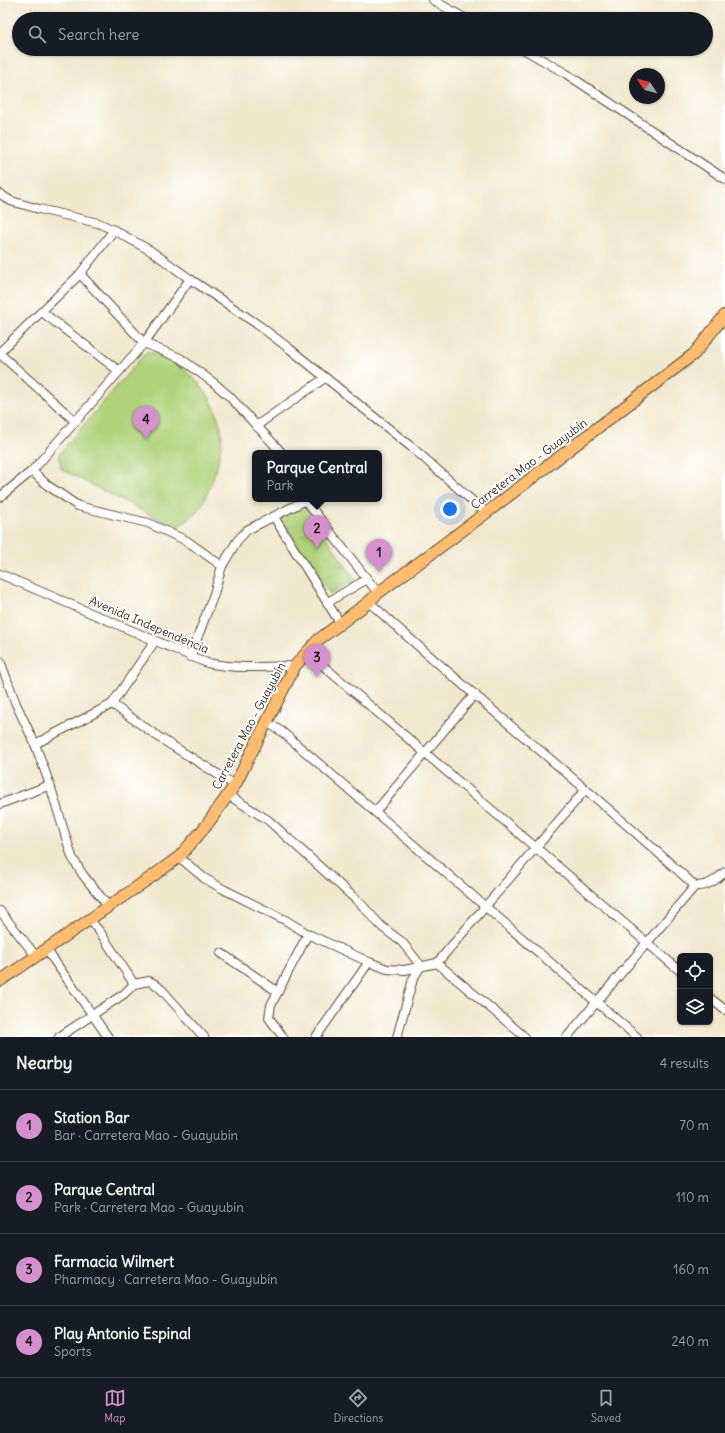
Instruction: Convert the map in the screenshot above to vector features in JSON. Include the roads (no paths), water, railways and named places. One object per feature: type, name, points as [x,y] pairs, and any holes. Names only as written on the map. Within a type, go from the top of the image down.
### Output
[{"type":"main road","name":"Carretera Mao - Guayubín","points":[[0,981],[179,857],[198,836],[235,785],[295,666],[318,640],[694,354],[725,315]]},
{"type":"street","points":[[433,0],[454,12]]},
{"type":"street","points":[[536,56],[566,73],[725,179]]},
{"type":"street","points":[[0,194],[11,201],[98,223],[114,230],[151,251],[258,324],[415,450],[486,513]]},
{"type":"street","points":[[75,421],[0,353],[80,274],[114,230]]},
{"type":"street","points":[[80,274],[144,343],[180,358],[191,365],[229,396],[279,450]]},
{"type":"street","points":[[0,497],[32,470],[144,343],[190,279]]},
{"type":"street","points":[[42,312],[119,371]]},
{"type":"street","points":[[256,426],[325,378]]},
{"type":"street","points":[[32,470],[46,485],[78,506],[148,523],[186,541],[222,566]]},
{"type":"street","points":[[190,657],[214,594],[222,566],[237,541],[248,530],[303,502]]},
{"type":"street","points":[[309,502],[378,593]]},
{"type":"street","points":[[274,517],[340,622]]},
{"type":"street","name":"Avenida Independencia","points":[[0,574],[190,657],[226,667],[251,668],[295,666]]},
{"type":"street","points":[[328,602],[367,579]]},
{"type":"street","points":[[369,602],[586,790],[627,823],[695,886],[703,886],[716,880],[725,872]]},
{"type":"street","points":[[35,744],[112,704],[155,641]]},
{"type":"street","points":[[307,652],[677,969]]},
{"type":"street","points":[[0,661],[16,704],[35,744],[50,784],[72,857],[83,875],[108,906]]},
{"type":"street","points":[[375,812],[475,694]]},
{"type":"street","points":[[112,704],[147,730],[235,785]]},
{"type":"street","points":[[266,722],[281,731],[485,908],[637,1037]]},
{"type":"street","points":[[0,804],[50,784]]},
{"type":"street","points":[[179,857],[204,878],[285,920],[308,934],[387,969],[405,970],[437,963],[586,790]]},
{"type":"street","points":[[228,795],[268,820],[362,905],[382,927],[402,942],[421,966]]},
{"type":"street","points":[[567,1037],[695,886]]},
{"type":"street","points":[[0,911],[36,956]]},
{"type":"street","points":[[89,919],[134,984]]},
{"type":"street","points":[[283,1037],[269,1018],[271,1005],[308,934]]},
{"type":"street","points":[[46,949],[108,1037]]},
{"type":"street","points":[[221,953],[278,992]]},
{"type":"street","points":[[316,1037],[369,962]]},
{"type":"street","points":[[437,963],[524,1037]]},
{"type":"street","points":[[397,1037],[413,979],[421,966]]},
{"type":"street","points":[[59,1037],[124,994],[134,984],[149,981],[155,984],[204,1037]]},
{"type":"street","points":[[713,1000],[725,1010]]},
{"type":"place","name":"Play Antonio Espinal","points":[[146,439]]},
{"type":"place","name":"Parque Central","points":[[317,548]]},
{"type":"place","name":"Station Bar","points":[[379,572]]},
{"type":"place","name":"Farmacia Wilmert","points":[[317,677]]}]
